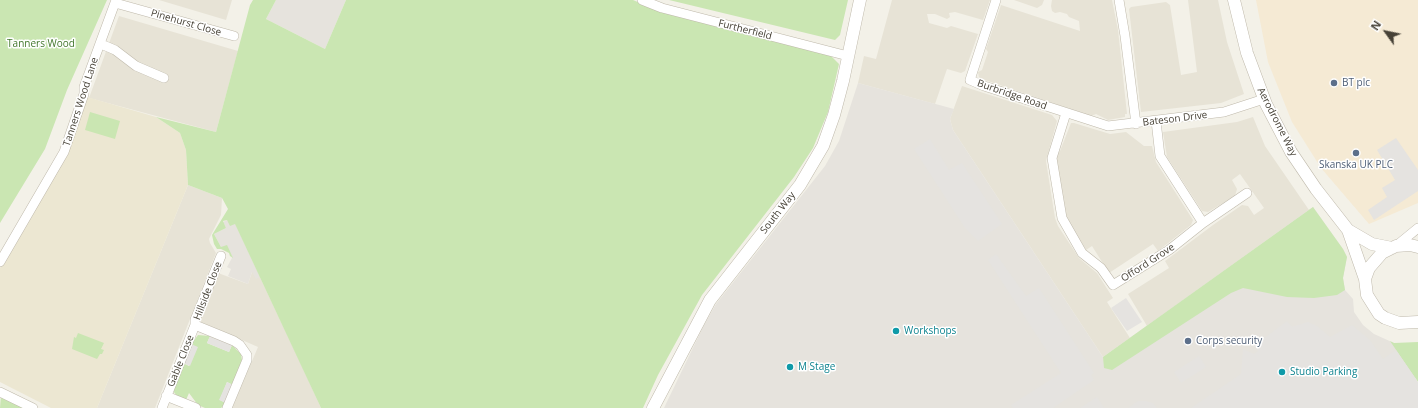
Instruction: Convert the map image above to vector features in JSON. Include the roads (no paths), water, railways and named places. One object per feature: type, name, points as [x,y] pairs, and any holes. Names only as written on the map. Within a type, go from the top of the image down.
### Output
[{"type":"street","name":"Furtherfield","points":[[642,0],[662,8],[848,56]]},
{"type":"street","name":"South Way","points":[[653,408],[710,300],[800,185],[817,158],[834,115],[860,0]]},
{"type":"street","name":"Burbridge Road","points":[[996,0],[970,80],[1108,126],[1136,124]]},
{"type":"street","name":"Bateson Drive","points":[[1119,0],[1126,36],[1136,124],[1224,112],[1264,100]]},
{"type":"street","name":"Aerodrome Way","points":[[1234,0],[1246,53],[1264,100],[1291,152],[1316,189],[1348,230],[1365,279],[1367,294],[1379,314],[1385,318],[1399,323],[1418,322]]},
{"type":"street","name":"Pinehurst Close","points":[[116,2],[234,36]]},
{"type":"street","name":"Tanners Wood Lane","points":[[0,262],[64,152],[84,94],[84,87],[116,2]]},
{"type":"street","points":[[101,44],[115,50],[136,66],[164,78]]},
{"type":"street","name":"Offord Grove","points":[[1066,113],[1052,158],[1062,218],[1082,253],[1101,268],[1113,285],[1174,246],[1203,223],[1247,193]]},
{"type":"street","points":[[1156,121],[1160,156],[1203,223]]},
{"type":"street","points":[[1365,279],[1374,260],[1382,253],[1394,247],[1418,228]]},
{"type":"street","name":"Aerodrome Way","points":[[1348,230],[1372,244],[1394,247],[1410,245],[1418,247]]},
{"type":"street","name":"Hillside Close","points":[[195,325],[195,320],[221,256]]},
{"type":"street","name":"Gable Close","points":[[162,408],[195,325],[234,341],[240,345],[247,354],[247,360],[227,408]]},
{"type":"street","points":[[0,392],[33,408]]},
{"type":"street","name":"Gable Close","points":[[166,396],[196,408]]},
{"type":"place","name":"BT plc","points":[[1334,83]]},
{"type":"place","name":"Skanska UK PLC","points":[[1356,153]]},
{"type":"place","name":"Workshops","points":[[896,331]]},
{"type":"place","name":"Corps security","points":[[1188,341]]},
{"type":"place","name":"M Stage","points":[[790,367]]},
{"type":"place","name":"Studio Parking","points":[[1282,372]]},
{"type":"park label","name":"Tanners Wood","points":[[41,44]]}]
